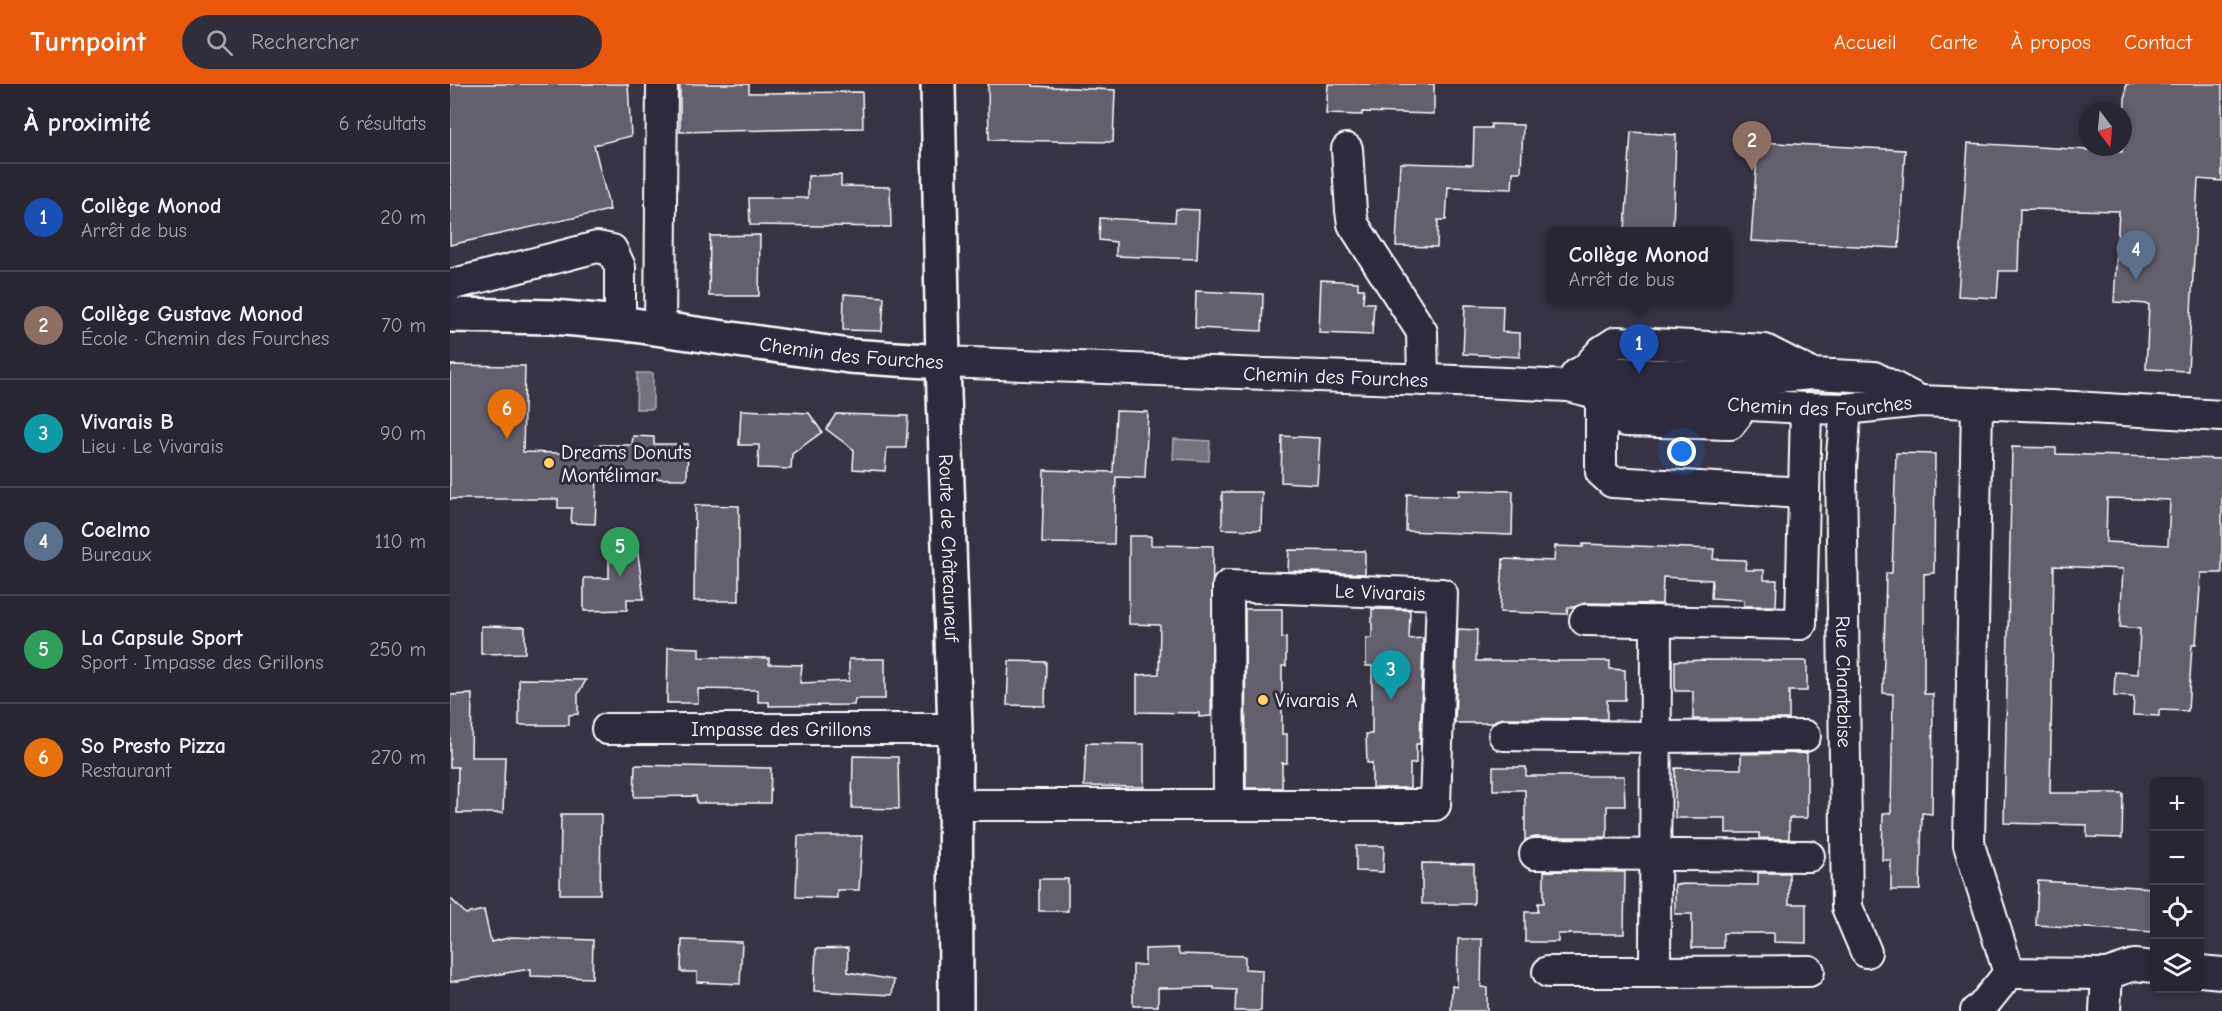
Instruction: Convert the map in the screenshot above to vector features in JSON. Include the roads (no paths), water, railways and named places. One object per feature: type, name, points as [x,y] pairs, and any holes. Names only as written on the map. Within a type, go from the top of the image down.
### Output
[{"type":"main road","name":"Route de Châteauneuf","points":[[938,84],[943,362],[955,729],[956,1011]]},
{"type":"main road","name":"Chemin des Fourches","points":[[450,315],[553,317],[620,323],[849,357],[943,362]]},
{"type":"street","points":[[660,329],[662,84]]},
{"type":"street","points":[[1347,149],[1353,224],[1422,332],[1423,380]]},
{"type":"street","points":[[450,285],[597,247],[612,250],[620,267],[620,323]]},
{"type":"street","name":"Chemin des Fourches","points":[[943,362],[1423,380],[1576,378],[1609,396],[1744,405],[1846,409],[1920,401],[2222,416]]},
{"type":"street","points":[[1576,378],[1639,374],[1765,378],[1812,374],[1874,378],[1920,401]]},
{"type":"street","points":[[1609,396],[1601,472],[1612,482],[1804,493]]},
{"type":"street","points":[[1977,404],[1969,845],[2010,973]]},
{"type":"street","points":[[1586,620],[1801,624],[1806,408]]},
{"type":"street","name":"Rue Chantebise","points":[[1846,409],[1841,465],[1847,907],[1866,952]]},
{"type":"street","name":"Le Vivarais","points":[[954,805],[1435,805],[1442,594],[1228,586],[1229,804]]},
{"type":"street","points":[[1655,972],[1656,621]]},
{"type":"street","name":"Impasse des Grillons","points":[[607,729],[955,729]]},
{"type":"street","points":[[1504,735],[1805,736]]},
{"type":"street","points":[[1535,854],[1809,856]]},
{"type":"street","points":[[2010,973],[2107,974],[2134,965],[2150,967]]},
{"type":"street","points":[[1548,972],[1809,971]]},
{"type":"street","points":[[2204,971],[2222,973]]},
{"type":"street","points":[[1976,1011],[2010,973]]},
{"type":"street","points":[[2105,1011],[2107,974]]},
{"type":"place","name":"Collège Gustave Monod","points":[[1752,171]]},
{"type":"place","name":"Coelmo","points":[[2136,280]]},
{"type":"place","name":"Collège Monod","points":[[1639,374]]},
{"type":"place","name":"So Presto Pizza","points":[[507,439]]},
{"type":"place","name":"Dreams Donuts Montélimar","points":[[549,463]]},
{"type":"place","name":"La Capsule Sport","points":[[620,577]]},
{"type":"place","name":"Vivarais A","points":[[1263,700]]},
{"type":"place","name":"Vivarais B","points":[[1391,700]]}]
